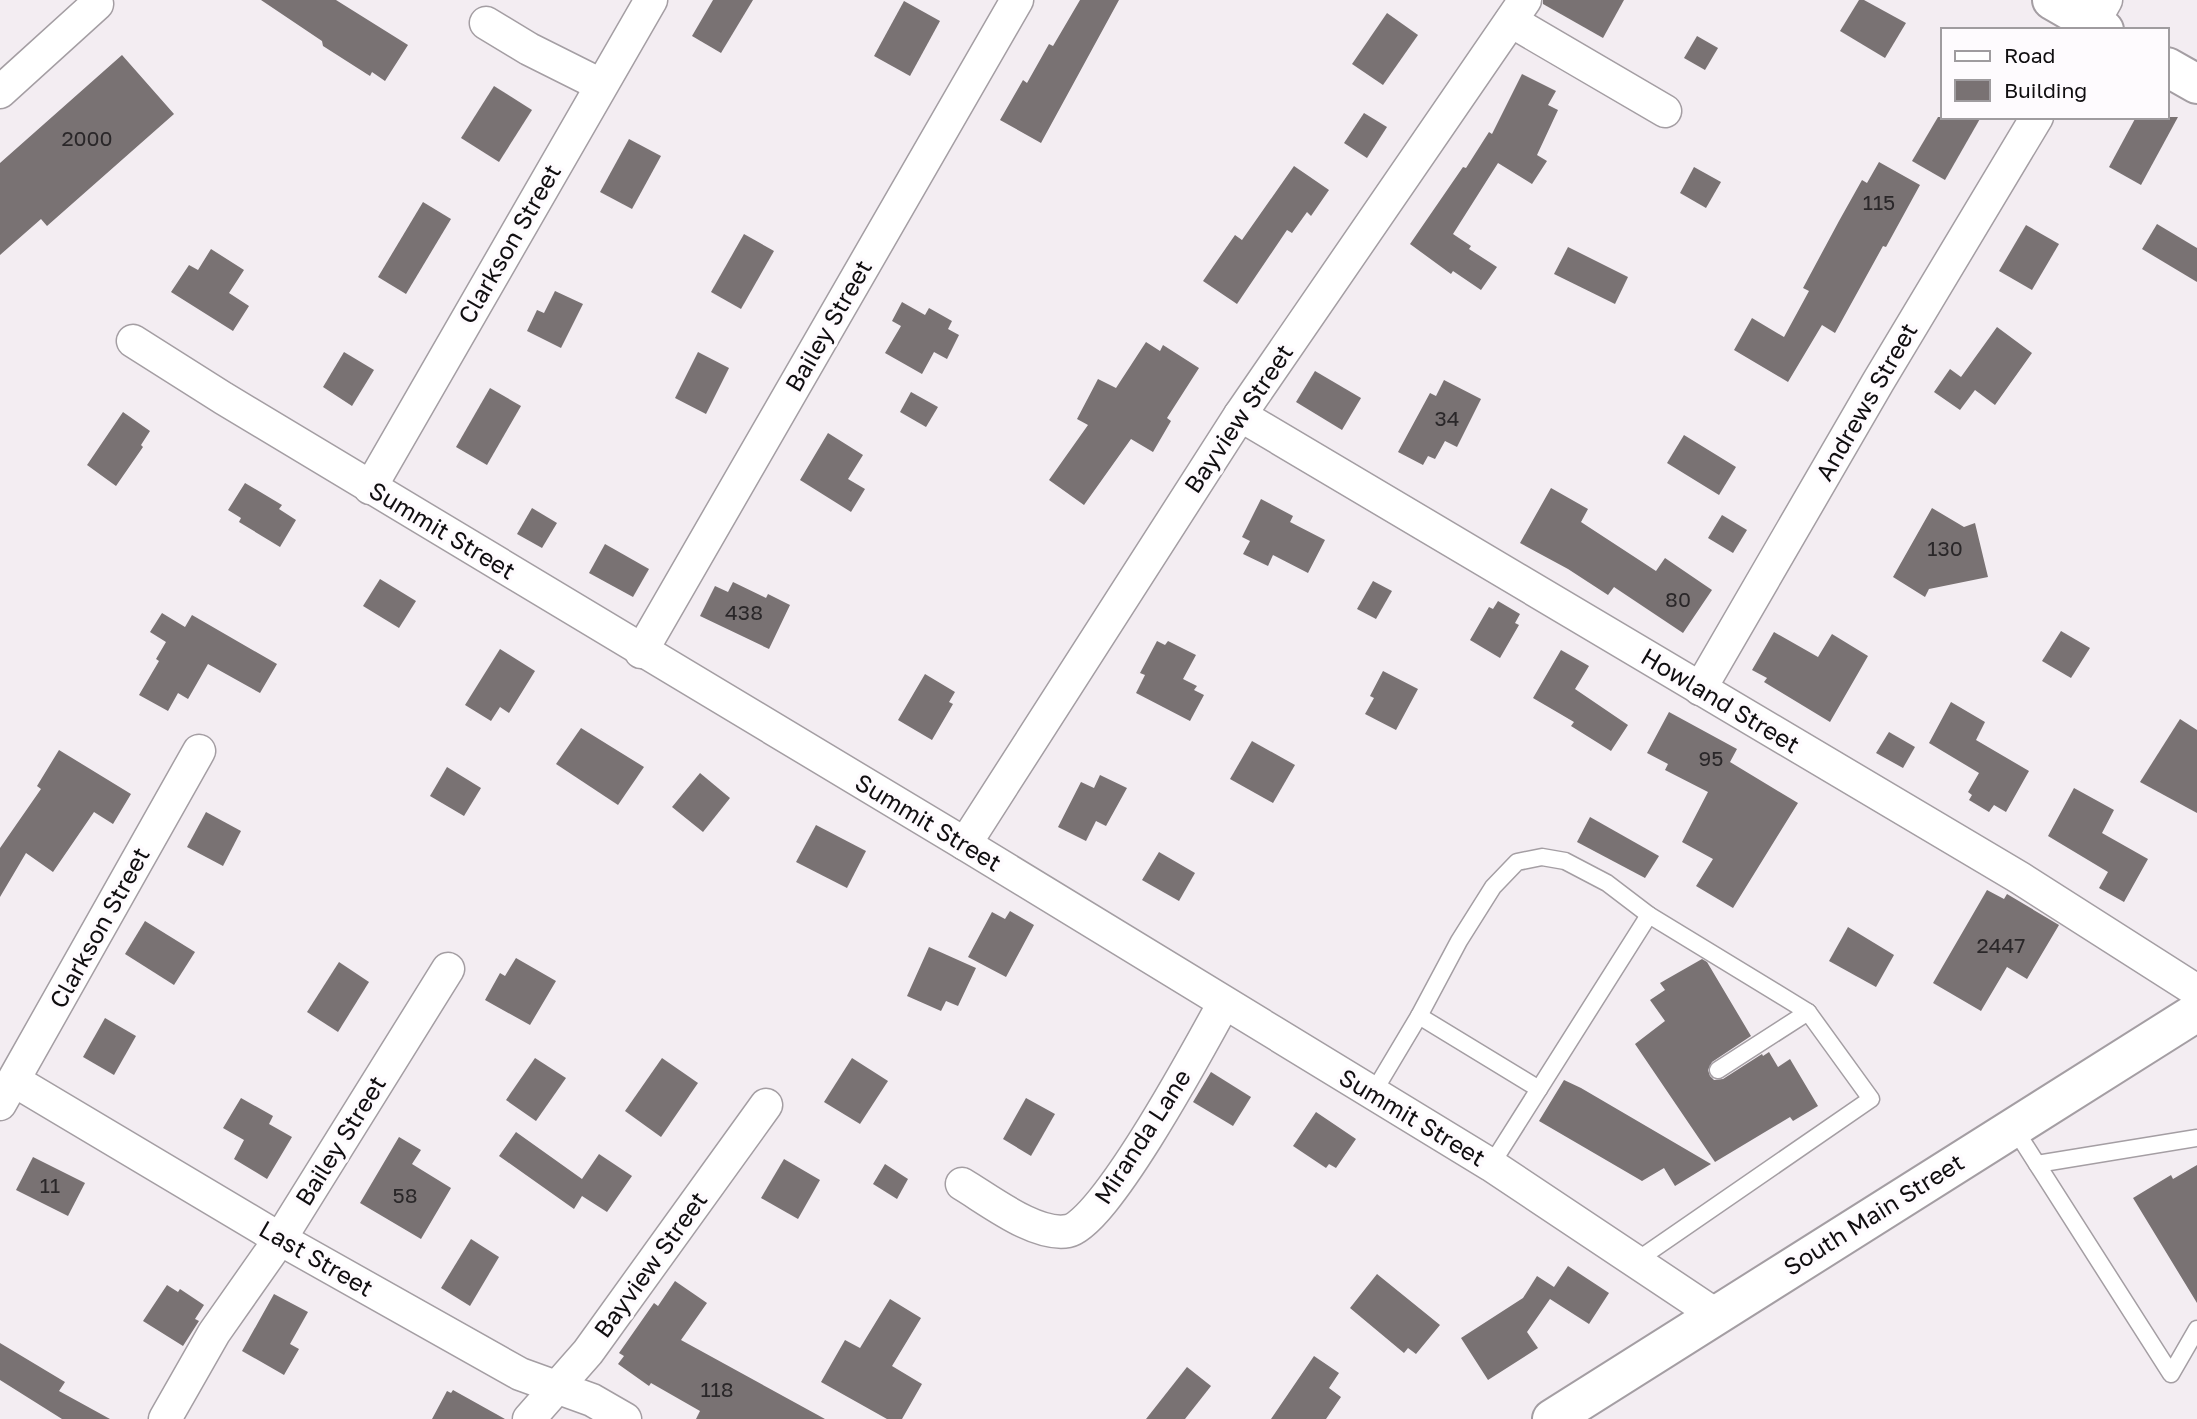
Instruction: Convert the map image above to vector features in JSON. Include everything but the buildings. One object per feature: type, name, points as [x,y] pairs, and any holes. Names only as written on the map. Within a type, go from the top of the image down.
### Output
[{"type":"main road","points":[[2052,0],[2098,21]]},
{"type":"main road","points":[[2169,67],[2197,84]]},
{"type":"main road","name":"South Main Street","points":[[1552,1419],[2197,1012]]},
{"type":"street","name":"Clarkson Street","points":[[370,488],[651,0]]},
{"type":"street","name":"Bailey Street","points":[[641,652],[1017,0]]},
{"type":"street","points":[[0,92],[97,4]]},
{"type":"street","points":[[1518,10],[1665,111]]},
{"type":"street","name":"Bayview Street","points":[[965,845],[1240,415],[1518,10]]},
{"type":"street","points":[[486,23],[528,49],[601,85]]},
{"type":"street","name":"Andrews Street","points":[[1700,690],[1878,382],[2036,119]]},
{"type":"street","name":"Summit Street","points":[[134,341],[370,488],[1491,1165],[1716,1315]]},
{"type":"street","name":"Howland Street","points":[[1240,415],[2020,878],[2197,991]]},
{"type":"street","name":"Clarkson Street","points":[[8,1092],[199,751]]},
{"type":"street","name":"Bailey Street","points":[[165,1419],[214,1333],[280,1239],[447,968]]},
{"type":"street","name":"Miranda Lane","points":[[962,1184],[1034,1227],[1056,1232],[1080,1227],[1100,1207],[1127,1167],[1224,1003]]},
{"type":"street","name":"Last Street","points":[[8,1092],[280,1239],[520,1374],[592,1400],[625,1419]]},
{"type":"street","name":"Bayview Street","points":[[529,1419],[589,1352],[766,1105]]},
{"type":"lane","points":[[1373,1093],[1419,1016],[1459,941],[1493,887],[1517,862],[1542,857],[1565,861],[1607,883],[1649,915],[1808,1012],[1871,1099],[1636,1261]]},
{"type":"lane","points":[[1491,1165],[1649,915]]},
{"type":"lane","points":[[1718,1070],[1808,1012]]},
{"type":"lane","points":[[1419,1016],[1539,1089]]},
{"type":"lane","points":[[2014,1128],[2171,1374],[2197,1329]]},
{"type":"lane","points":[[2038,1164],[2197,1138]]}]
